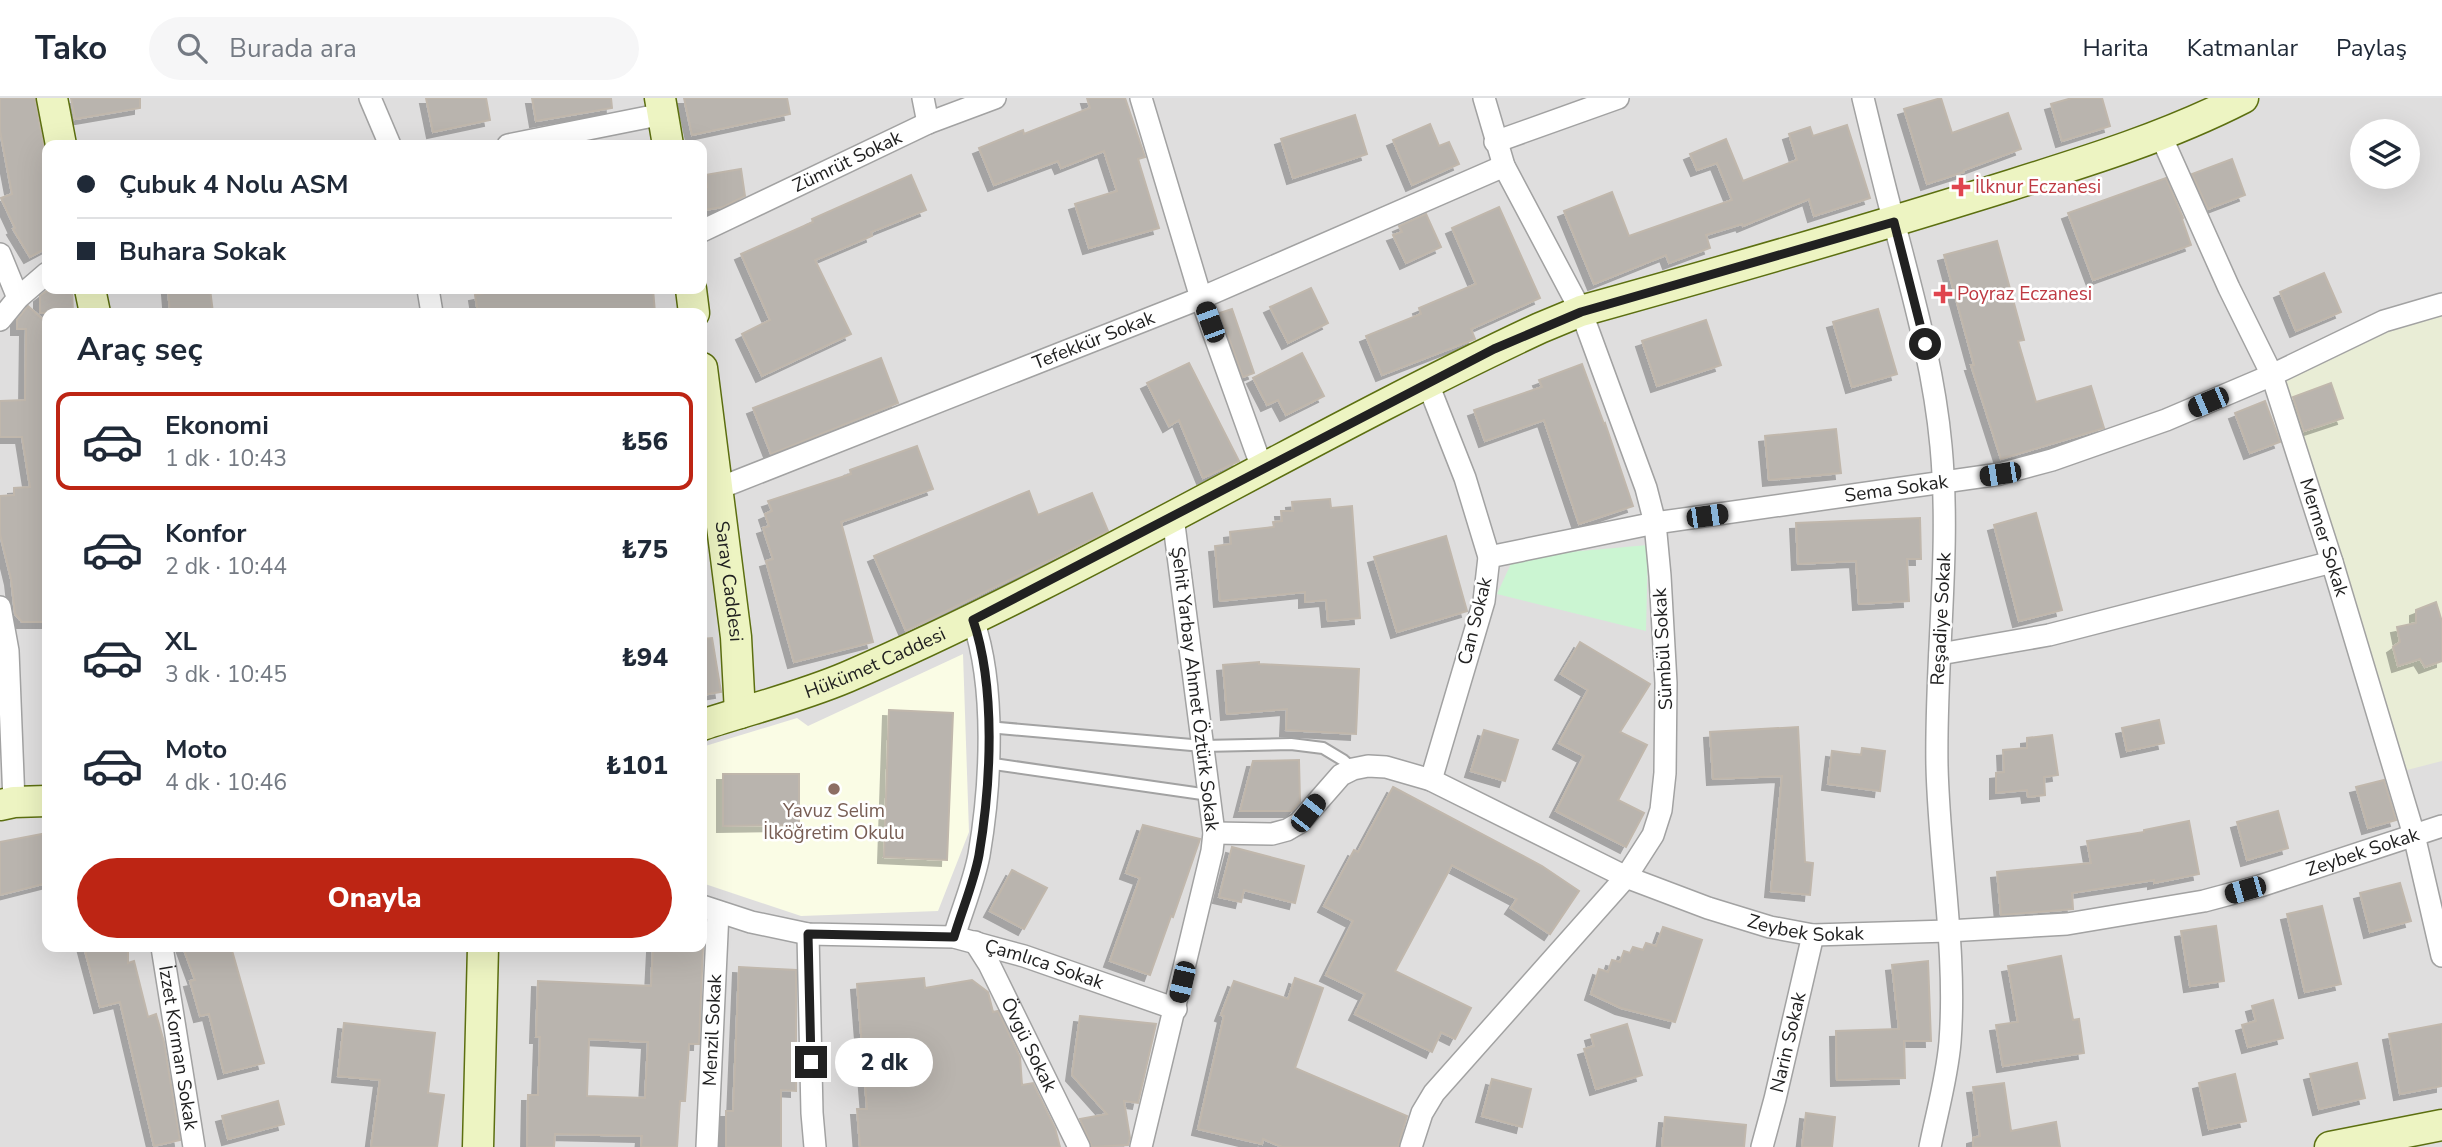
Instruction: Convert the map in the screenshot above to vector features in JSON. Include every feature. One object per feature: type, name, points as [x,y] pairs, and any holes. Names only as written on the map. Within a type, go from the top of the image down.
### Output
[{"type":"street","points":[[52,98],[60,140]]},
{"type":"street","points":[[370,98],[388,140]]},
{"type":"street","points":[[923,98],[928,123]]},
{"type":"street","name":"Zümrüt Sokak","points":[[707,229],[928,123],[995,98]]},
{"type":"street","points":[[1141,98],[1201,298],[1262,468]]},
{"type":"street","name":"Sümbül Sokak","points":[[1411,1147],[1422,1113],[1434,1093],[1626,877],[1653,835],[1661,810],[1665,774],[1666,683],[1655,523],[1640,466],[1581,312],[1504,166],[1484,98]]},
{"type":"street","points":[[1495,142],[1618,98]]},
{"type":"street","name":"Reşadiye Sokak","points":[[1863,98],[1930,366],[1944,484],[1945,557],[1937,765],[1948,931],[1950,1042],[1930,1147]]},
{"type":"street","name":"Hükümet Caddesi","points":[[707,723],[845,678],[973,620],[1494,349],[1581,312],[1894,222],[2161,136],[2243,98]]},
{"type":"street","points":[[528,140],[662,106],[667,140]]},
{"type":"street","name":"Mermer Sokak","points":[[2161,136],[2229,288],[2272,374],[2414,835],[2442,956]]},
{"type":"street","name":"Tefekkür Sokak","points":[[710,490],[1201,298],[1504,166]]},
{"type":"street","points":[[0,254],[18,298]]},
{"type":"street","points":[[0,320],[18,298],[42,277]]},
{"type":"street","name":"Sema Sokak","points":[[1489,557],[1655,523],[2000,474],[2052,460],[2166,420],[2384,321],[2442,304]]},
{"type":"street","name":"Can Sokak","points":[[1428,384],[1465,478],[1489,557],[1484,601],[1431,780]]},
{"type":"street","name":"Saray Caddesi","points":[[707,444],[710,490],[736,637],[740,713]]},
{"type":"street","name":"Şehit Yarbay Ahmet Öztürk Sokak","points":[[1141,1147],[1176,1009],[1214,833],[1173,517]]},
{"type":"street","points":[[1940,654],[2049,635],[2332,562]]},
{"type":"street","points":[[0,607],[4,651],[7,803],[42,801]]},
{"type":"street","points":[[965,940],[986,794],[988,727],[982,646],[973,620]]},
{"type":"street","name":"Zeybek Sokak","points":[[1353,769],[1368,766],[1387,767],[1431,780],[1626,877],[1707,908],[1770,927],[1813,934],[1948,931],[2067,924],[2204,901],[2260,886],[2442,826]]},
{"type":"street","points":[[1214,833],[1272,834],[1287,830],[1299,823],[1335,780],[1353,769]]},
{"type":"street","name":"Çamlıca Sokak","points":[[710,909],[751,922],[808,934],[965,940],[1176,1009]]},
{"type":"street","name":"Menzil Sokak","points":[[707,1147],[710,909]]},
{"type":"street","points":[[808,934],[815,1147]]},
{"type":"street","name":"Narin Sokak","points":[[1762,1147],[1813,934]]},
{"type":"street","name":"Övgü Sokak","points":[[965,940],[989,964],[1079,1147]]},
{"type":"street","name":"İzzet Korman Sokak","points":[[163,952],[194,1147]]},
{"type":"street","points":[[478,1147],[483,952]]},
{"type":"street","points":[[2330,1147],[2442,1125]]},
{"type":"lane","points":[[988,727],[1203,746],[1291,744],[1324,748],[1353,769]]},
{"type":"lane","points":[[987,763],[1209,795]]},
{"type":"shaded area","points":[[0,98],[2442,98],[2442,1147],[0,1147]]},
{"type":"shaded area","points":[[2442,314],[2442,761],[2407,770],[2283,375],[2392,329]]},
{"type":"shaded area","name":"Yavuz Selim İlköğretim Okulu","points":[[963,654],[969,832],[938,911],[801,916],[707,885],[707,745],[797,718],[808,726]]},
{"type":"green space","points":[[1648,545],[1646,631],[1497,594],[1514,557]]},
{"type":"building","points":[[0,98],[35,98],[43,140],[42,251],[30,257],[13,229],[15,228],[1,198],[12,194],[0,131]]},
{"type":"building","points":[[71,98],[140,98],[140,108],[75,119]]},
{"type":"building","points":[[426,98],[486,98],[490,120],[433,132]]},
{"type":"building","points":[[532,98],[611,98],[612,108],[536,121]]},
{"type":"building","points":[[684,98],[787,98],[790,114],[692,135]]},
{"type":"building","points":[[1087,98],[1125,98],[1145,157],[1138,159],[1159,228],[1089,248],[1075,204],[1117,191],[1104,151],[1061,168],[1058,161],[994,185],[979,148],[1090,108]]},
{"type":"building","points":[[1941,98],[1952,133],[2008,113],[2021,149],[1927,184],[1904,109]]},
{"type":"building","points":[[2072,98],[2102,98],[2110,126],[2062,141],[2051,104]]},
{"type":"building","points":[[1355,115],[1367,154],[1293,178],[1281,139]]},
{"type":"building","points":[[1430,124],[1439,146],[1449,142],[1459,164],[1412,185],[1393,140]]},
{"type":"building","points":[[1847,125],[1870,198],[1814,216],[1809,199],[1743,226],[1742,224],[1706,235],[1710,248],[1669,263],[1666,255],[1594,284],[1564,211],[1612,192],[1629,236],[1732,200],[1717,163],[1697,170],[1690,154],[1726,139],[1743,181],[1797,160],[1789,134],[1810,127],[1813,136]]},
{"type":"building","points":[[2232,159],[2245,195],[2208,209],[2192,174]]},
{"type":"building","points":[[741,169],[745,196],[723,207],[707,210],[707,175]]},
{"type":"building","points":[[911,175],[926,210],[871,232],[872,236],[815,260],[851,334],[762,376],[742,334],[770,320],[741,254]]},
{"type":"building","points":[[2166,178],[2191,245],[2093,280],[2068,213]]},
{"type":"building","points":[[1499,207],[1540,298],[1471,329],[1475,339],[1382,375],[1366,336],[1421,314],[1419,308],[1476,284],[1452,228]]},
{"type":"building","points":[[1426,214],[1441,247],[1406,263],[1393,235],[1402,232],[1399,226]]},
{"type":"building","points":[[1997,241],[2024,340],[2018,341],[2036,402],[2091,386],[2104,428],[2001,459],[1971,365],[1974,365],[1944,255]]},
{"type":"building","points":[[2324,273],[2341,312],[2296,331],[2280,292]]},
{"type":"building","points":[[1311,288],[1328,323],[1288,343],[1270,307]]},
{"type":"building","points":[[72,294],[73,308],[42,308],[40,313],[40,296]]},
{"type":"building","points":[[168,294],[211,294],[212,308],[170,308]]},
{"type":"building","points":[[653,294],[655,308],[477,308],[475,295]]},
{"type":"building","points":[[28,306],[42,319],[42,622],[22,622],[15,614],[11,579],[0,534],[0,496],[14,495],[14,488],[30,487],[22,437],[0,437],[0,401],[25,400],[26,329],[17,329],[17,320]]},
{"type":"building","points":[[1232,309],[1254,373],[1243,377],[1220,313]]},
{"type":"building","points":[[1878,309],[1897,374],[1852,387],[1833,322]]},
{"type":"building","points":[[1706,320],[1721,365],[1657,386],[1642,341]]},
{"type":"building","points":[[1302,353],[1324,396],[1286,415],[1278,400],[1267,405],[1253,378]]},
{"type":"building","points":[[881,358],[898,403],[771,454],[753,408]]},
{"type":"building","points":[[1189,363],[1239,461],[1203,478],[1179,420],[1169,426],[1147,383]]},
{"type":"building","points":[[1582,364],[1633,506],[1579,524],[1544,420],[1485,441],[1474,410],[1542,387],[1539,380]]},
{"type":"building","points":[[2331,383],[2343,418],[2304,431],[2293,397]]},
{"type":"building","points":[[2265,401],[2280,442],[2250,453],[2235,413]]},
{"type":"building","points":[[1836,429],[1841,473],[1769,480],[1765,436]]},
{"type":"building","points":[[917,446],[933,489],[841,522],[873,642],[794,662],[766,561],[773,559],[763,528],[769,526],[765,514],[772,511],[768,501],[851,474],[850,470]]},
{"type":"building","points":[[1029,491],[1038,515],[1092,493],[1108,531],[906,631],[874,556]]},
{"type":"building","points":[[1330,499],[1331,508],[1352,506],[1360,618],[1328,621],[1326,600],[1305,602],[1305,592],[1220,601],[1215,546],[1231,544],[1230,532],[1274,527],[1273,522],[1282,521],[1281,511],[1293,511],[1292,502]]},
{"type":"building","points":[[2036,513],[2062,610],[2019,621],[1994,525]]},
{"type":"building","points":[[1920,518],[1921,559],[1907,559],[1909,601],[1859,604],[1856,561],[1798,564],[1796,523]]},
{"type":"building","points":[[1446,536],[1467,611],[1397,632],[1374,557]]},
{"type":"building","points":[[2436,602],[2442,622],[2442,661],[2425,667],[2420,659],[2398,666],[2393,647],[2400,642],[2397,627],[2416,623],[2416,610]]},
{"type":"building","points":[[707,638],[712,638],[721,692],[707,694]]},
{"type":"building","points":[[1580,642],[1650,684],[1620,732],[1647,745],[1618,800],[1644,813],[1626,847],[1556,811],[1584,756],[1559,743],[1588,690],[1561,674]]},
{"type":"building","points":[[1259,662],[1359,669],[1356,734],[1286,730],[1287,709],[1227,714],[1223,665]]},
{"type":"building","points":[[889,710],[953,713],[947,860],[884,857]]},
{"type":"building","points":[[2159,720],[2164,743],[2127,751],[2122,728]]},
{"type":"building","points":[[1798,727],[1805,862],[1813,863],[1810,895],[1771,891],[1782,776],[1713,779],[1710,732]]},
{"type":"building","points":[[1484,730],[1518,740],[1505,781],[1471,771]]},
{"type":"building","points":[[2052,735],[2058,775],[2044,777],[2045,795],[2028,797],[2027,790],[1996,793],[1996,773],[2004,772],[2003,750],[2027,748],[2027,738]]},
{"type":"building","points":[[1862,748],[1885,751],[1880,791],[1828,784],[1832,751],[1861,755]]},
{"type":"building","points":[[1299,760],[1300,802],[1292,811],[1240,811],[1253,761]]},
{"type":"building","points":[[723,774],[799,774],[799,825],[723,826]]},
{"type":"building","points":[[2384,780],[2396,820],[2368,828],[2356,787]]},
{"type":"building","points":[[1393,787],[1542,866],[1579,891],[1550,934],[1511,908],[1517,899],[1452,865],[1395,971],[1471,1008],[1455,1039],[1441,1032],[1432,1052],[1355,1014],[1365,994],[1326,975],[1353,921],[1324,906],[1354,850],[1358,852]]},
{"type":"building","points":[[2278,811],[2288,848],[2247,860],[2237,822]]},
{"type":"building","points":[[2189,821],[2199,874],[2154,883],[2154,880],[2072,893],[2073,909],[2001,915],[1997,872],[2091,863],[2087,841],[2144,832]]},
{"type":"building","points":[[1143,825],[1200,839],[1150,975],[1110,961],[1140,878],[1126,873]]},
{"type":"building","points":[[42,834],[42,884],[0,895],[0,842]]},
{"type":"building","points":[[1232,847],[1304,866],[1295,903],[1244,890],[1241,902],[1219,897]]},
{"type":"building","points":[[1012,870],[1047,888],[1024,929],[990,911]]},
{"type":"building","points":[[2400,883],[2411,921],[2370,932],[2360,893]]},
{"type":"building","points":[[2322,906],[2341,984],[2305,992],[2287,914]]},
{"type":"building","points":[[2216,926],[2224,981],[2190,986],[2181,931]]},
{"type":"building","points":[[1663,927],[1702,940],[1675,1022],[1621,1008],[1591,994],[1599,969],[1608,972],[1612,960],[1620,962],[1624,951],[1630,953],[1633,947],[1643,950],[1646,943],[1656,946]]},
{"type":"building","points":[[85,952],[128,952],[128,963],[134,961],[148,1017],[156,1014],[164,1042],[180,1140],[154,1146],[120,1002],[100,1007]]},
{"type":"building","points":[[185,952],[232,952],[264,1063],[224,1073],[209,1014],[200,1016],[190,981],[195,980]]},
{"type":"building","points":[[653,952],[703,952],[699,1044],[689,1044],[685,1101],[680,1101],[677,1147],[641,1147],[642,1136],[555,1134],[554,1147],[527,1147],[528,1095],[538,1095],[538,981],[651,986]],"holes":[[[589,1039],[648,1042],[645,1098],[587,1096]]]},
{"type":"building","points":[[2061,956],[2073,1020],[2079,1019],[2084,1053],[2003,1066],[1996,1025],[2018,1022],[2008,966]]},
{"type":"building","points":[[1928,961],[1931,1041],[1904,1041],[1905,1078],[1837,1080],[1836,1031],[1899,1029],[1892,965]]},
{"type":"building","points":[[739,967],[796,970],[796,1091],[781,1090],[781,1147],[726,1147],[726,1111],[733,1111]]},
{"type":"building","points":[[924,978],[925,988],[972,980],[988,992],[993,1012],[998,1011],[1020,1057],[1022,1085],[1033,1083],[1055,1128],[1060,1147],[860,1147],[857,1109],[867,1109],[857,984]]},
{"type":"building","points":[[1295,978],[1323,988],[1295,1068],[1407,1116],[1398,1147],[1282,1147],[1263,1139],[1262,1144],[1198,1129],[1224,1016],[1221,1015],[1234,981],[1288,999]]},
{"type":"building","points":[[2273,1000],[2283,1038],[2248,1047],[2242,1025],[2256,1021],[2252,1006]]},
{"type":"building","points":[[1080,1016],[1156,1024],[1138,1103],[1124,1101],[1130,1138],[1128,1145],[1092,1147],[1080,1119],[1107,1114],[1072,1075]]},
{"type":"building","points":[[344,1023],[435,1033],[428,1093],[444,1095],[437,1147],[371,1147],[380,1080],[338,1076]]},
{"type":"building","points":[[1627,1024],[1642,1075],[1596,1089],[1584,1049],[1594,1046],[1591,1035]]},
{"type":"building","points":[[2442,1024],[2442,1086],[2400,1094],[2389,1034]]},
{"type":"building","points":[[2357,1063],[2365,1098],[2319,1109],[2310,1074]]},
{"type":"building","points":[[2235,1074],[2246,1121],[2209,1129],[2199,1083]]},
{"type":"building","points":[[1492,1079],[1531,1089],[1522,1127],[1482,1116]]},
{"type":"building","points":[[2004,1083],[2011,1131],[2056,1122],[2060,1147],[1973,1147],[1973,1138],[1980,1136],[1973,1087]]},
{"type":"building","points":[[278,1101],[284,1124],[228,1139],[222,1116]]},
{"type":"building","points":[[1806,1113],[1835,1117],[1832,1147],[1802,1147]]},
{"type":"building","points":[[1665,1117],[1746,1125],[1744,1147],[1662,1147]]},
{"type":"place","name":"İlknur Eczanesi","points":[[1961,187]]},
{"type":"place","name":"Poyraz Eczanesi","points":[[1943,294]]},
{"type":"place","name":"Yavuz Selim İlköğretim Okulu","points":[[834,789]]},
{"type":"route","points":[[811,1062],[808,934],[954,937],[978,857],[986,794],[988,708],[982,646],[973,620],[1494,349],[1581,312],[1894,222],[1925,344]]}]
